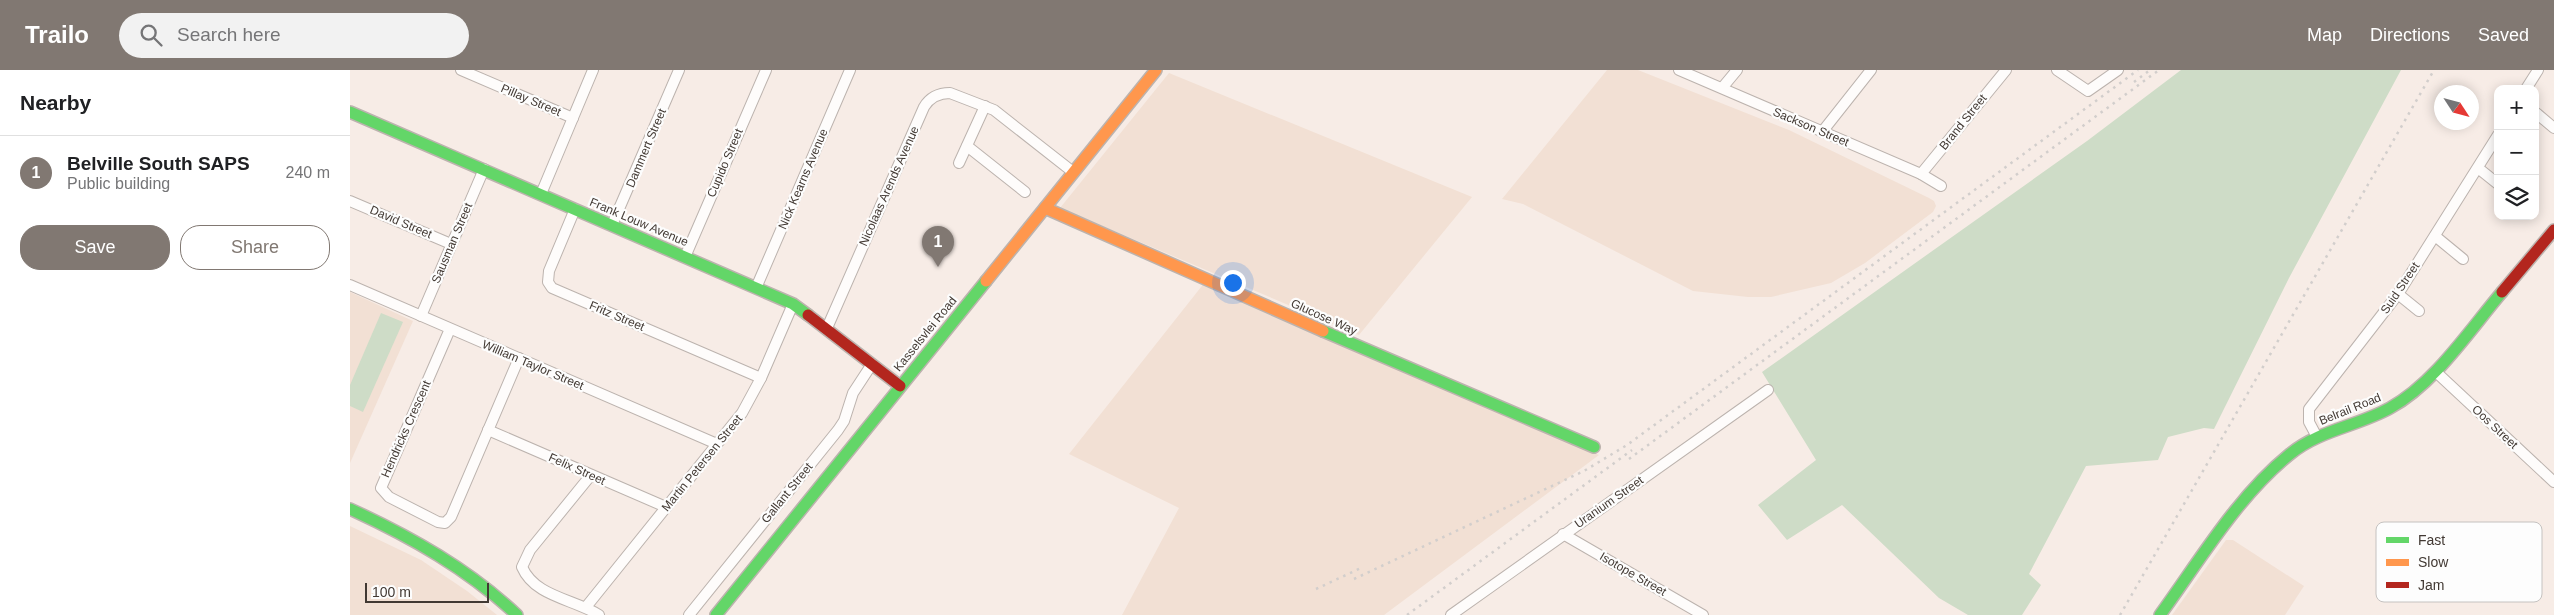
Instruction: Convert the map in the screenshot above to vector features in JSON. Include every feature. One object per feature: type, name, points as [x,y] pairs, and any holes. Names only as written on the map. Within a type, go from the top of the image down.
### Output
[{"type":"street","name":"Pillay Street","points":[[461,70],[573,118]]},
{"type":"street","points":[[541,194],[593,70]]},
{"type":"street","name":"Dammert Street","points":[[612,225],[680,70]]},
{"type":"street","name":"Cupido Street","points":[[685,257],[766,70]]},
{"type":"street","name":"Nick Kearns Avenue","points":[[756,288],[850,70]]},
{"type":"street","name":"Kasselsvlei Road","points":[[716,615],[1156,70]]},
{"type":"street","name":"Sackson Street","points":[[1680,70],[1921,174],[1941,186]]},
{"type":"street","points":[[1722,88],[1737,70]]},
{"type":"street","points":[[1822,132],[1871,70]]},
{"type":"street","name":"Brand Street","points":[[1921,174],[2006,70]]},
{"type":"street","points":[[2058,70],[2088,91],[2118,70]]},
{"type":"street","points":[[2529,85],[2538,70]]},
{"type":"street","name":"Nicolaas Arends Avenue","points":[[827,328],[926,103],[936,96],[950,93],[985,106],[1008,119],[1073,172]]},
{"type":"street","points":[[959,163],[985,106]]},
{"type":"street","name":"Frank Louw Avenue","points":[[350,112],[793,304],[827,328],[900,386]]},
{"type":"street","points":[[2539,115],[2554,128]]},
{"type":"street","name":"Suid Street","points":[[2317,437],[2309,422],[2309,409],[2398,294],[2494,142]]},
{"type":"street","points":[[967,146],[1025,192]]},
{"type":"street","points":[[2478,168],[2494,181]]},
{"type":"street","name":"Sausman Street","points":[[420,316],[484,169]]},
{"type":"street","name":"David Street","points":[[350,200],[451,244]]},
{"type":"street","name":"Glucose Way","points":[[1044,208],[1353,344],[1594,447]]},
{"type":"street","name":"Fritz Street","points":[[575,209],[549,272],[548,282],[552,288],[761,378]]},
{"type":"street","name":"Belrail Road","points":[[2160,615],[2257,485],[2281,462],[2317,437],[2400,403],[2420,388],[2436,372],[2554,230]]},
{"type":"street","points":[[2434,236],[2463,259]]},
{"type":"street","name":"William Taylor Street","points":[[350,285],[717,444]]},
{"type":"street","points":[[2398,294],[2419,312]]},
{"type":"street","name":"Martin Petersen Street","points":[[586,607],[742,413],[761,378],[793,304]]},
{"type":"street","name":"Hendricks Crescent","points":[[450,329],[382,485],[382,491],[388,497],[438,522],[448,521],[519,358]]},
{"type":"street","name":"Gallant Street","points":[[689,615],[838,430],[844,421],[853,393],[872,364]]},
{"type":"street","name":"Oos Street","points":[[2436,372],[2554,482]]},
{"type":"street","name":"Uranium Street","points":[[1451,615],[1768,390]]},
{"type":"street","name":"Felix Street","points":[[488,430],[666,507]]},
{"type":"street","points":[[591,475],[530,550],[522,566],[525,575],[547,592],[571,604],[586,607],[599,615]]},
{"type":"street","points":[[350,509],[398,531],[440,555],[490,591],[518,615]]},
{"type":"street","name":"Isotope Street","points":[[1563,534],[1702,615]]},
{"type":"shaded area","points":[[1607,70],[1638,70],[1789,130],[1929,198],[1934,201],[1936,206],[1933,212],[1865,263],[1831,283],[1771,297],[1748,297],[1693,291],[1523,204],[1502,199]]},
{"type":"shaded area","points":[[1169,73],[1472,197],[1359,335],[1060,208]]},
{"type":"shaded area","points":[[1205,282],[1337,342],[1599,455],[1384,615],[1122,615],[1179,508],[1069,454]]},
{"type":"shaded area","points":[[350,292],[413,321],[350,463]]},
{"type":"shaded area","points":[[350,526],[421,560],[467,591],[497,615],[350,615]]},
{"type":"shaded area","points":[[2226,540],[2233,540],[2304,586],[2285,615],[2172,615]]},
{"type":"green space","points":[[2181,70],[2401,70],[2289,278],[2214,429],[2204,428],[2168,437],[2158,460],[2086,466],[2029,574],[2041,585],[2022,615],[1968,615],[1939,598],[1842,505],[1787,540],[1758,505],[1816,460],[1762,372],[2087,141]]},
{"type":"green space","points":[[381,313],[403,322],[363,412],[350,406],[350,385]]},
{"type":"railway","points":[[1354,579],[1584,471],[1627,445],[2138,70]]},
{"type":"railway","points":[[2134,82],[2150,70]]},
{"type":"railway","points":[[1629,459],[2159,70]]},
{"type":"railway","points":[[2120,615],[2434,70]]},
{"type":"railway","points":[[1407,615],[1632,450]]},
{"type":"railway","points":[[1316,589],[1361,568]]},
{"type":"traffic: fast","points":[[350,112],[793,304],[808,315]]},
{"type":"traffic: fast","points":[[716,615],[986,281]]},
{"type":"traffic: fast","points":[[2160,615],[2236,509],[2271,471],[2290,454],[2313,439],[2378,414],[2406,398],[2450,356],[2502,292]]},
{"type":"traffic: fast","points":[[1323,331],[1594,447]]},
{"type":"traffic: fast","points":[[350,509],[438,555],[479,583],[517,615]]},
{"type":"traffic: slow","points":[[986,281],[1156,70]]},
{"type":"traffic: slow","points":[[1045,208],[1323,331]]},
{"type":"traffic: jam","points":[[2502,292],[2554,230]]},
{"type":"traffic: jam","points":[[808,315],[900,386]]},
{"type":"place","name":"Belville South SAPS","points":[[938,267]]}]
